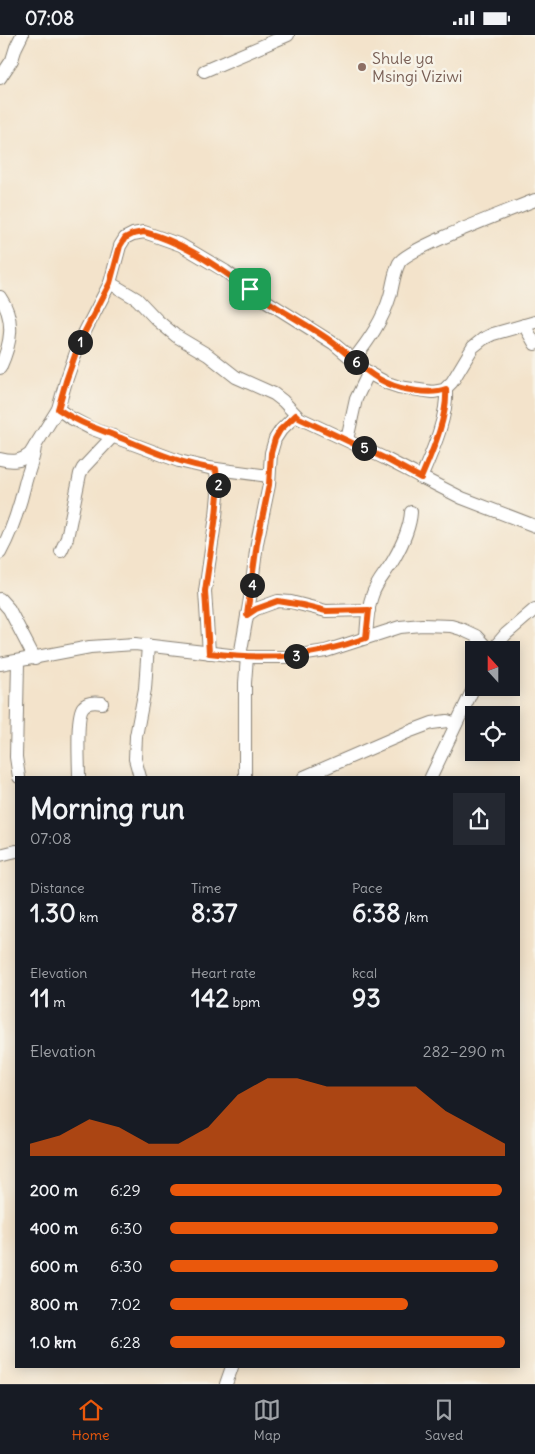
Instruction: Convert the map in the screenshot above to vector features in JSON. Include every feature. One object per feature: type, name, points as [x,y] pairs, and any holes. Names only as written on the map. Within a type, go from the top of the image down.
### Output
[{"type":"street","points":[[0,78],[12,60],[22,35]]},
{"type":"street","points":[[204,71],[288,35]]},
{"type":"street","points":[[354,359],[382,316],[400,262],[407,255],[535,200]]},
{"type":"street","points":[[0,459],[18,461],[30,454],[35,447],[58,409],[80,341],[110,283],[116,255],[125,238],[144,232],[181,245],[225,271],[263,299],[333,343],[369,372],[387,383],[399,387],[433,392],[446,389]]},
{"type":"street","points":[[110,283],[137,299],[176,336],[208,355],[236,377],[274,394],[299,418],[348,440],[462,498],[535,527]]},
{"type":"street","points":[[0,297],[10,316],[11,326],[10,339],[0,368]]},
{"type":"street","points":[[421,478],[432,454],[440,427],[446,405],[446,389],[470,351],[478,342],[493,334],[529,324],[535,344]]},
{"type":"street","points":[[348,440],[356,399],[369,372]]},
{"type":"street","points":[[58,409],[78,422],[191,465],[269,475]]},
{"type":"street","points":[[245,776],[244,657],[247,615],[257,543],[271,453],[275,439],[286,423],[296,415]]},
{"type":"street","points":[[61,551],[67,538],[80,474],[83,468],[113,436]]},
{"type":"street","points":[[0,553],[12,529],[20,506],[33,461],[35,447]]},
{"type":"street","points":[[209,653],[205,591],[218,494],[216,469]]},
{"type":"street","points":[[366,638],[372,596],[400,547],[410,521],[411,512]]},
{"type":"street","points":[[0,599],[9,609],[35,659]]},
{"type":"street","points":[[247,615],[256,609],[278,601],[326,611],[369,610]]},
{"type":"street","points":[[499,641],[535,609]]},
{"type":"street","points":[[0,664],[35,659],[90,647],[112,645],[148,645],[244,657],[308,655],[408,625],[451,626],[476,636],[481,641]]},
{"type":"street","points":[[140,776],[135,757],[136,736],[145,689],[148,645]]},
{"type":"street","points":[[18,662],[16,757],[19,776]]},
{"type":"street","points":[[431,776],[470,696]]},
{"type":"street","points":[[79,776],[78,741],[81,711],[84,705],[102,703]]},
{"type":"street","points":[[306,776],[432,723],[447,721],[456,724]]},
{"type":"street","points":[[0,855],[15,851]]},
{"type":"street","points":[[226,1384],[232,1368]]},
{"type":"place","name":"Shule ya Msingi Viziwi","points":[[362,67]]},
{"type":"route","points":[[144,232],[181,245],[225,271],[250,289],[263,299],[312,328],[370,374],[387,383],[420,391],[433,392],[446,389],[446,405],[438,434],[432,454],[421,478],[296,415],[286,423],[275,439],[269,463],[269,485],[263,506],[247,615],[269,603],[278,601],[291,602],[326,611],[369,610],[366,638],[308,655],[247,657],[209,653],[209,624],[205,591],[218,494],[216,469],[191,465],[168,457],[78,422],[58,409],[80,341],[110,283],[116,255],[125,238],[144,232]]}]
